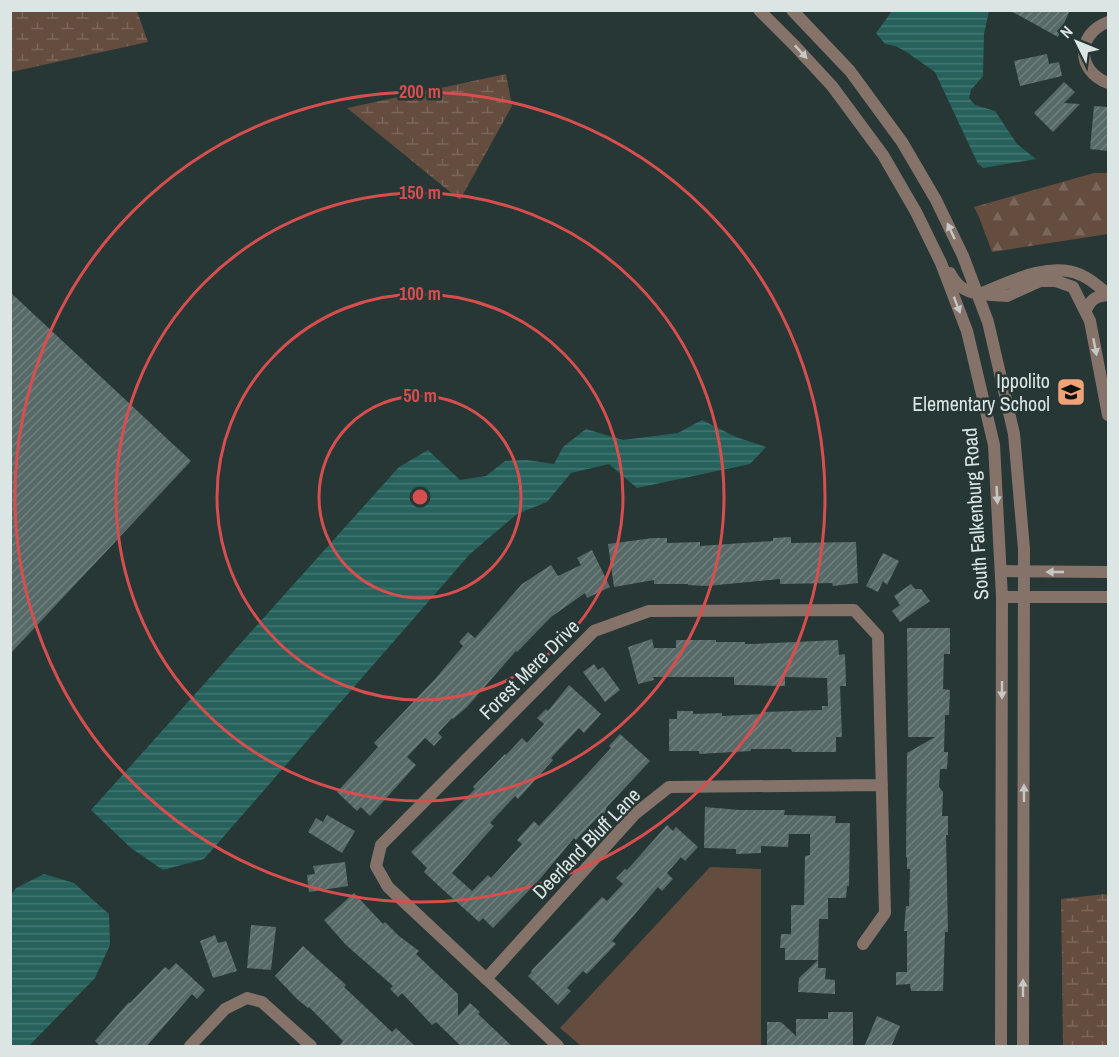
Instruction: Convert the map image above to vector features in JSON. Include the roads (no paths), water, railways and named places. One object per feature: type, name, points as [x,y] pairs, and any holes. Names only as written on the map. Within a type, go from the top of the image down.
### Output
[{"type":"street","name":"South Falkenburg Road","points":[[759,10],[832,86],[883,155],[916,212],[941,264],[967,331],[994,445],[1002,597],[1001,1047]]},
{"type":"street","points":[[792,10],[850,71],[902,142],[936,200],[963,256],[988,322],[1014,434],[1024,571],[1023,1047]]},
{"type":"street","points":[[1108,22],[1091,32],[1084,50],[1085,61],[1090,71],[1108,83]]},
{"type":"street","points":[[916,212],[930,228],[956,283],[966,291],[1007,296],[1040,281],[1056,281],[1072,287],[1090,321],[1108,415]]},
{"type":"street","points":[[978,294],[1033,275],[1064,270],[1082,275],[1108,294]]},
{"type":"street","points":[[1086,310],[1091,301],[1098,296],[1108,294]]},
{"type":"street","points":[[1001,572],[1108,572]]},
{"type":"street","points":[[1002,597],[1108,597]]},
{"type":"street","name":"Forest Mere Drive","points":[[558,1047],[388,887],[376,866],[381,846],[594,631],[649,611],[854,610],[878,636],[885,912],[863,944]]},
{"type":"street","name":"Deerland Bluff Lane","points":[[486,979],[635,814],[669,787],[882,785]]},
{"type":"street","points":[[190,1047],[225,1009],[247,998],[262,1002],[311,1047]]},
{"type":"water","points":[[892,11],[989,11],[984,34],[983,76],[971,90],[969,98],[975,105],[995,111],[1017,144],[1036,159],[983,168],[978,164],[935,72],[905,51],[885,44],[876,33]]},
{"type":"water","points":[[702,420],[736,437],[766,447],[750,464],[637,488],[609,464],[571,473],[547,502],[517,514],[470,554],[204,859],[163,870],[131,848],[91,810],[399,467],[428,450],[460,480],[486,476],[505,461],[527,460],[554,464],[563,447],[586,429],[623,440],[678,433]]},
{"type":"water","points":[[44,874],[74,883],[109,914],[110,945],[95,978],[29,1046],[11,1046],[11,895],[16,888]]},
{"type":"place","name":"Ippolito Elementary School","points":[[1071,392]]}]
